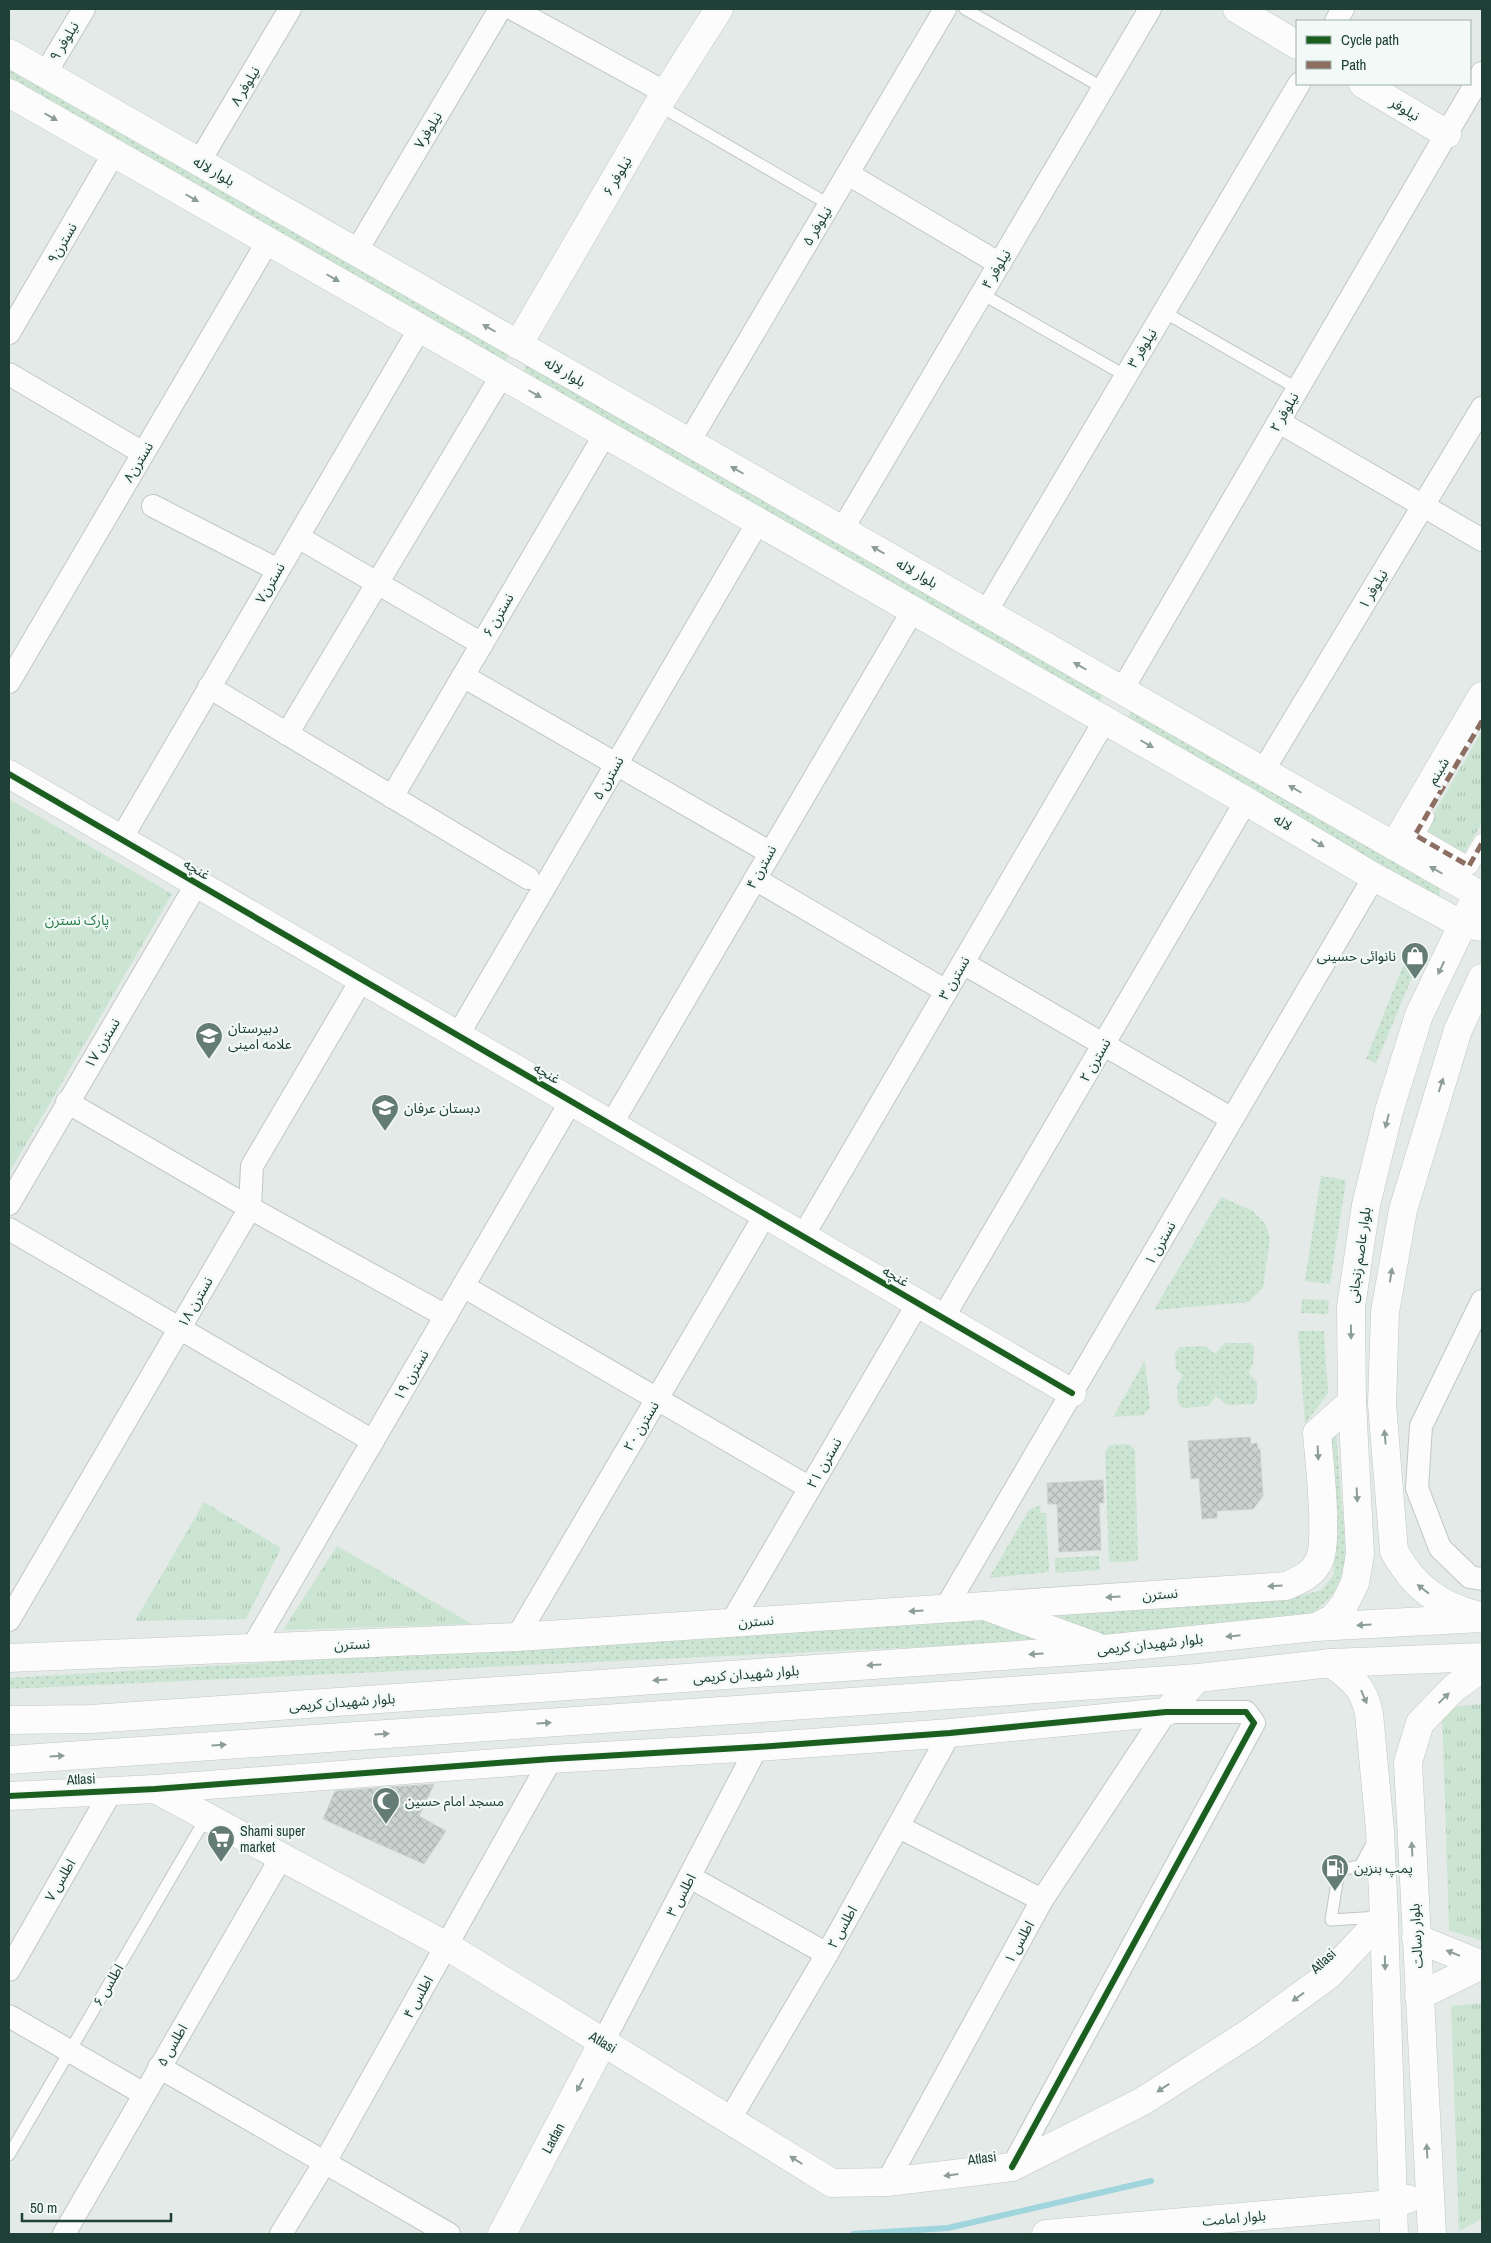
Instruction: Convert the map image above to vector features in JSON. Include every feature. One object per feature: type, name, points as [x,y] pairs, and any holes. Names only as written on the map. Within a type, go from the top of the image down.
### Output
[{"type":"main road","name":"نیلوفر ۶","points":[[502,375],[662,99],[718,9]]},
{"type":"main road","points":[[1237,9],[1296,44]]},
{"type":"main road","name":"بلوار لاله","points":[[9,53],[1122,690]]},
{"type":"main road","name":"نیلوفر","points":[[1365,85],[1447,134]]},
{"type":"main road","points":[[9,93],[1105,720],[1122,690],[1394,846],[1481,893]]},
{"type":"main road","name":"شبنم","points":[[1394,846],[1482,696]]},
{"type":"main road","name":"لاله","points":[[1105,720],[1246,800],[1374,877],[1472,925]]},
{"type":"main road","name":"غنچه","points":[[9,774],[1072,1393]]},
{"type":"main road","name":"بلوار عاصم زنجانی","points":[[1316,1627],[1333,1618],[1344,1605],[1355,1583],[1360,1554],[1352,1402],[1351,1307],[1366,1205],[1389,1111],[1419,1015],[1472,925],[1481,893]]},
{"type":"main road","points":[[1482,978],[1458,1030],[1404,1210],[1385,1312],[1382,1404],[1394,1551],[1404,1570],[1418,1586],[1437,1600],[1482,1618]]},
{"type":"main road","name":"نسترن","points":[[9,1658],[517,1637],[1286,1586],[1306,1577],[1319,1561],[1324,1540],[1317,1433],[1352,1402]]},
{"type":"main road","points":[[985,1606],[1104,1649]]},
{"type":"main road","name":"بلوار شهیدان کریمی","points":[[9,1720],[101,1719],[1104,1649],[1316,1627],[1482,1618]]},
{"type":"main road","points":[[9,1760],[1198,1678],[1331,1663],[1482,1657]]},
{"type":"main road","points":[[1331,1663],[1358,1685],[1366,1698],[1380,1830],[1394,2234]]},
{"type":"main road","name":"بلوار رسالت","points":[[1432,2234],[1408,1762],[1420,1723],[1454,1688],[1482,1668]]},
{"type":"main road","points":[[155,1788],[551,1758],[757,1747],[950,1733],[1166,1712],[1198,1678]]},
{"type":"main road","name":"Atlasi","points":[[9,1796],[155,1788],[447,1946],[730,2118],[832,2184],[888,2182],[1012,2167],[1143,2101],[1252,2030],[1329,1975],[1384,1916]]},
{"type":"main road","points":[[1416,1938],[1482,1965]]},
{"type":"main road","points":[[1419,1996],[1482,1965]]},
{"type":"main road","name":"Ladan","points":[[502,2234],[603,2042]]},
{"type":"main road","name":"بلوار امامت","points":[[1046,2234],[1158,2229],[1392,2204],[1429,2194]]},
{"type":"street","name":"نیلوفر ۹","points":[[45,74],[84,9]]},
{"type":"street","name":"نیلوفر ۸","points":[[199,162],[290,9]]},
{"type":"street","name":"نیلوفر۷","points":[[356,252],[500,9]]},
{"type":"street","points":[[513,9],[662,99]]},
{"type":"street","name":"نیلوفر ۵","points":[[689,442],[945,9]]},
{"type":"street","name":"نیلوفر ۴","points":[[842,530],[1150,9]]},
{"type":"street","points":[[1337,20],[1343,9]]},
{"type":"street","name":"نیلوفر ۲","points":[[1122,690],[1482,73]]},
{"type":"street","name":"نیلوفر ۳","points":[[986,612],[1298,85]]},
{"type":"street","name":"نسترن۹","points":[[9,333],[114,153]]},
{"type":"street","points":[[848,174],[1000,264]]},
{"type":"street","name":"نسترن۸","points":[[9,682],[268,241]]},
{"type":"street","name":"نسترن۷","points":[[120,839],[420,328]]},
{"type":"street","points":[[9,374],[143,453]]},
{"type":"street","points":[[287,734],[502,375]]},
{"type":"street","name":"نیلوفر ۱","points":[[1263,771],[1482,408]]},
{"type":"street","points":[[1279,422],[1482,540]]},
{"type":"street","name":"نسترن ۶","points":[[392,797],[605,434]]},
{"type":"street","points":[[153,506],[278,570]]},
{"type":"street","name":"نسترن ۵","points":[[458,1035],[758,522]]},
{"type":"street","points":[[298,536],[482,644]]},
{"type":"street","name":"نسترن ۴","points":[[611,1125],[769,852],[913,610]]},
{"type":"street","points":[[463,676],[769,852]]},
{"type":"street","points":[[209,687],[528,878]]},
{"type":"street","name":"نسترن ۳","points":[[802,1236],[1105,720]]},
{"type":"street","points":[[1482,721],[1415,835],[1469,866],[1482,843]]},
{"type":"street","name":"نسترن ۲","points":[[943,1318],[1246,800]]},
{"type":"street","name":"نسترن ۱","points":[[945,1609],[1374,877]]},
{"type":"street","points":[[755,879],[946,991]]},
{"type":"street","name":"نسترن ۱۷","points":[[9,1204],[197,883]]},
{"type":"street","points":[[963,963],[1232,1119]]},
{"type":"street","name":"نسترن ۱۸","points":[[9,1620],[250,1208],[252,1166],[362,979]]},
{"type":"street","name":"نسترن ۱۹","points":[[252,1648],[571,1101]]},
{"type":"street","points":[[67,1102],[250,1208],[446,1316]]},
{"type":"street","name":"نسترن ۲۰","points":[[517,1637],[765,1215]]},
{"type":"street","points":[[9,1229],[373,1441]]},
{"type":"street","points":[[463,1286],[810,1488]]},
{"type":"street","points":[[1482,1301],[1420,1426],[1417,1488],[1440,1548],[1470,1577],[1482,1579]]},
{"type":"street","name":"نسترن ۲۱","points":[[731,1623],[918,1303]]},
{"type":"street","points":[[1012,2167],[1254,1723],[1246,1712],[1166,1712]]},
{"type":"street","name":"اطلس ۱","points":[[888,2182],[1042,1900],[1166,1712]]},
{"type":"street","name":"اطلس ۲","points":[[730,2118],[828,1954],[950,1733]]},
{"type":"street","name":"اطلس ۳","points":[[603,2042],[757,1747]]},
{"type":"street","name":"اطلس ۴","points":[[282,2234],[325,2162],[551,1758]]},
{"type":"street","name":"اطلس ۷","points":[[9,1970],[112,1790]]},
{"type":"street","points":[[899,1827],[1042,1900]]},
{"type":"street","name":"اطلس ۵","points":[[64,2234],[282,1856]]},
{"type":"street","points":[[690,1877],[828,1954]]},
{"type":"street","points":[[9,2016],[144,2094]]},
{"type":"street","points":[[159,2067],[449,2234]]},
{"type":"lane","points":[[965,9],[1103,88]]},
{"type":"lane","points":[[662,99],[830,205]]},
{"type":"lane","points":[[982,294],[1126,376]]},
{"type":"lane","points":[[1164,312],[1298,389]]},
{"type":"lane","name":"اطلس ۶","points":[[9,2155],[207,1816]]},
{"type":"lane","points":[[1380,1830],[1360,1866],[1339,1870],[1331,1920],[1384,1916]]},
{"type":"green space","points":[[9,67],[509,351],[505,364],[9,84]]},
{"type":"green space","points":[[528,360],[1103,693],[1099,704],[521,377]]},
{"type":"green space","points":[[1132,709],[1439,886],[1440,897],[1430,897],[1125,723]]},
{"type":"green space","points":[[1482,731],[1482,823],[1464,853],[1424,830]]},
{"type":"green space","name":"پارک نسترن","points":[[9,799],[172,894],[9,1173]]},
{"type":"green space","points":[[1409,951],[1421,956],[1376,1063],[1366,1059]]},
{"type":"green space","points":[[1321,1176],[1346,1180],[1330,1284],[1305,1281]]},
{"type":"green space","points":[[1221,1197],[1253,1211],[1266,1225],[1270,1239],[1263,1288],[1249,1302],[1154,1310]]},
{"type":"green space","points":[[1302,1299],[1329,1300],[1328,1314],[1301,1313]]},
{"type":"green space","points":[[1298,1331],[1324,1331],[1328,1393],[1305,1424]]},
{"type":"green space","points":[[1225,1343],[1251,1343],[1254,1347],[1253,1364],[1248,1372],[1257,1382],[1257,1399],[1253,1404],[1227,1405],[1216,1396],[1208,1406],[1183,1408],[1178,1403],[1177,1385],[1183,1375],[1176,1370],[1175,1352],[1180,1347],[1205,1346],[1215,1354]]},
{"type":"green space","points":[[1145,1360],[1150,1407],[1144,1415],[1113,1417]]},
{"type":"green space","points":[[1336,1432],[1346,1555],[1338,1585],[1328,1599],[1313,1612],[1303,1618],[1100,1636],[1051,1613],[1303,1595],[1322,1590],[1334,1574],[1327,1434]]},
{"type":"green space","points":[[1128,1444],[1135,1449],[1138,1561],[1109,1562],[1105,1452],[1110,1445]]},
{"type":"green space","points":[[204,1502],[281,1548],[246,1619],[135,1621]]},
{"type":"green space","points":[[1040,1505],[1041,1513],[1046,1513],[1049,1572],[989,1578],[1029,1510]]},
{"type":"green space","points":[[337,1546],[472,1624],[283,1630]]},
{"type":"green space","points":[[1099,1556],[1100,1570],[1055,1573],[1055,1558]]},
{"type":"green space","points":[[993,1619],[1051,1641],[9,1689],[9,1678]]},
{"type":"green space","points":[[1482,1704],[1482,1941],[1449,1930],[1442,1708]]},
{"type":"green space","points":[[1482,2003],[1482,2219],[1459,2231],[1451,2006]]},
{"type":"building","points":[[1250,1437],[1251,1444],[1257,1443],[1258,1449],[1260,1449],[1263,1496],[1253,1509],[1217,1511],[1217,1518],[1202,1519],[1199,1478],[1191,1479],[1188,1441]]},
{"type":"building","points":[[1103,1480],[1104,1503],[1099,1503],[1101,1550],[1059,1552],[1057,1504],[1048,1504],[1047,1483]]},
{"type":"building","name":"مسجد امام حسین","points":[[434,1784],[419,1816],[446,1831],[424,1864],[323,1819],[335,1791]]},
{"type":"waterway","points":[[853,2234],[948,2228],[1151,2181]]},
{"type":"marked path","points":[[1482,721],[1415,835],[1469,866],[1482,843]]},
{"type":"cycle path","points":[[9,774],[1072,1393]]},
{"type":"cycle path","points":[[9,1796],[155,1789],[551,1759],[950,1733],[1166,1712],[1246,1712],[1254,1723],[1012,2167]]},
{"type":"place","name":"نانوائی حسینی","points":[[1415,980]]},
{"type":"place","name":"دبیرستان علامه امینی","points":[[209,1060]]},
{"type":"place","name":"دبستان عرفان","points":[[385,1132]]},
{"type":"place","name":"مسجد امام حسین","points":[[386,1825]]},
{"type":"place","name":"Shami super market","points":[[221,1863]]},
{"type":"place","name":"پمپ بنزین","points":[[1335,1892]]}]
